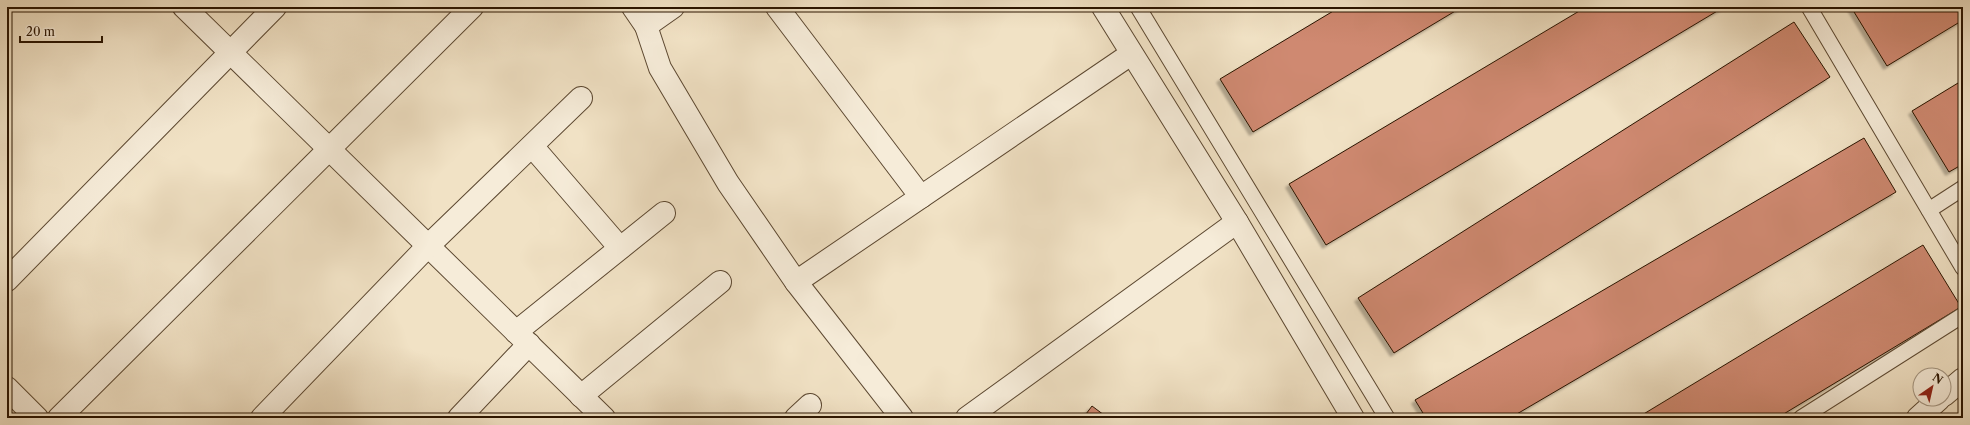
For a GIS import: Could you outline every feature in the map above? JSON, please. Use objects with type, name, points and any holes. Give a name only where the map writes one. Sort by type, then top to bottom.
[{"type":"street","points":[[184,7],[604,418]]},
{"type":"street","points":[[7,280],[275,7]]},
{"type":"street","points":[[59,418],[472,7]]},
{"type":"street","points":[[633,7],[646,26],[660,68],[728,183],[796,282],[902,418]]},
{"type":"street","points":[[646,26],[673,7]]},
{"type":"street","points":[[777,7],[921,197]]},
{"type":"street","points":[[1103,7],[1237,222],[1353,418]]},
{"type":"street","points":[[796,282],[1131,54]]},
{"type":"street","points":[[262,418],[428,246],[581,98]]},
{"type":"street","points":[[532,146],[620,248]]},
{"type":"street","points":[[459,418],[522,338],[620,248],[664,213]]},
{"type":"street","points":[[967,418],[1237,222]]},
{"type":"street","points":[[581,396],[720,282]]},
{"type":"street","points":[[1952,389],[1963,380]]},
{"type":"street","points":[[7,388],[28,415]]},
{"type":"street","points":[[1918,418],[1931,407]]},
{"type":"lane","points":[[1138,7],[1387,418]]},
{"type":"lane","points":[[1809,7],[1963,268]]},
{"type":"lane","points":[[1929,210],[1963,188]]},
{"type":"lane","points":[[1801,418],[1963,315]]},
{"type":"building","points":[[1340,7],[1462,7],[1253,132],[1220,79]]},
{"type":"building","points":[[1586,7],[1724,7],[1326,245],[1289,184]]},
{"type":"building","points":[[1851,7],[1963,7],[1963,20],[1887,66]]},
{"type":"building","points":[[1794,22],[1830,77],[1394,353],[1358,298]]},
{"type":"building","points":[[1963,80],[1963,164],[1949,172],[1912,111]]},
{"type":"building","points":[[1864,138],[1896,192],[1510,418],[1426,418],[1415,400]]},
{"type":"building","points":[[1923,245],[1961,307],[1777,418],[1637,418]]},
{"type":"building","points":[[1092,406],[1108,418],[1083,418]]}]
